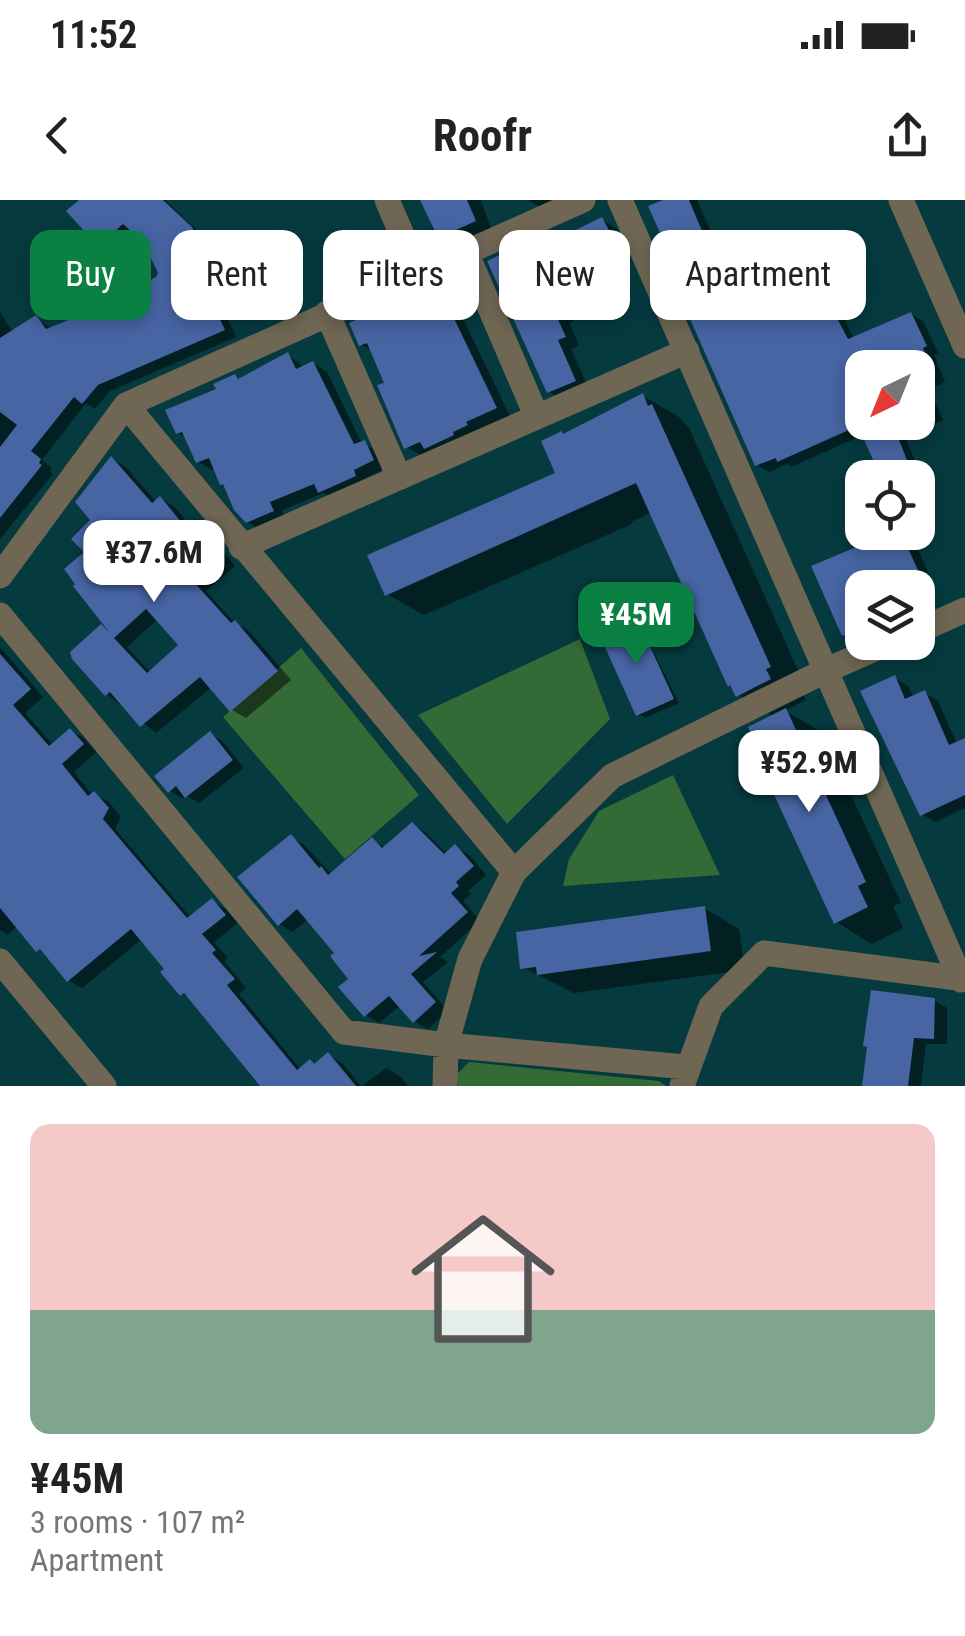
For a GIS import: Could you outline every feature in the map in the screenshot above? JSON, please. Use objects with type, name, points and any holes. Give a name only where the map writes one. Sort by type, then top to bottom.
[{"type":"street","points":[[387,200],[400,230]]},
{"type":"street","points":[[479,246],[582,200]]},
{"type":"street","points":[[620,200],[963,980]]},
{"type":"street","points":[[901,200],[965,346]]},
{"type":"street","points":[[479,282],[536,414]]},
{"type":"street","points":[[0,576],[126,405],[323,315]]},
{"type":"street","points":[[330,320],[399,477]]},
{"type":"street","points":[[242,547],[536,414],[687,351]]},
{"type":"street","points":[[126,405],[514,872]]},
{"type":"street","points":[[935,623],[965,610]]},
{"type":"street","points":[[0,615],[344,1032],[684,1076],[710,1006],[764,953],[963,980]]},
{"type":"street","points":[[445,1086],[446,1045],[470,959],[514,872],[612,776],[850,660]]},
{"type":"street","points":[[0,961],[104,1086]]},
{"type":"green space","points":[[580,639],[610,719],[507,824],[418,715]]},
{"type":"green space","points":[[301,648],[419,795],[345,859],[223,717]]},
{"type":"green space","points":[[673,775],[720,875],[563,886],[569,859],[599,811]]},
{"type":"green space","points":[[469,1062],[659,1081],[666,1086],[458,1086],[457,1074]]},
{"type":"building","points":[[79,200],[163,200],[193,230],[171,230],[171,320],[220,320],[225,330],[98,385],[82,404],[74,397],[31,451],[42,465],[0,518],[0,447],[17,425],[0,412],[0,338],[30,319],[40,320],[46,329],[68,320],[151,320],[151,280],[158,273],[151,258],[151,230],[130,230],[123,224],[116,230],[83,230],[66,211]]},
{"type":"building","points":[[420,200],[467,200],[476,221],[456,230],[434,230]]},
{"type":"building","points":[[663,200],[689,200],[702,230],[659,230],[648,206]]},
{"type":"building","points":[[602,217],[609,230],[576,230]]},
{"type":"building","points":[[499,255],[499,287],[487,261]]},
{"type":"building","points":[[911,312],[927,346],[924,350],[845,350],[845,432],[777,462],[776,458],[755,466],[690,320],[838,320],[848,339]]},
{"type":"building","points":[[455,320],[497,408],[424,449],[420,442],[404,449],[377,385],[384,383],[367,343],[359,346],[349,323]]},
{"type":"building","points":[[514,320],[558,320],[566,337],[558,340],[576,381],[547,393]]},
{"type":"building","points":[[288,352],[296,369],[313,361],[354,444],[365,440],[374,460],[354,470],[356,476],[318,493],[314,484],[270,502],[274,511],[246,523],[234,510],[209,458],[196,463],[182,432],[176,434],[165,410],[216,389],[213,384],[235,374],[238,379]]},
{"type":"building","points":[[643,393],[648,406],[652,404],[771,667],[766,669],[771,679],[736,697],[728,687],[636,483],[385,596],[367,555],[555,473],[541,441],[562,431],[563,434]]},
{"type":"building","points":[[864,440],[899,440],[907,460],[873,460]]},
{"type":"building","points":[[111,456],[152,503],[160,496],[194,538],[202,532],[222,557],[193,581],[231,623],[235,620],[278,671],[230,712],[200,677],[140,727],[110,692],[105,696],[72,659],[70,652],[101,624],[109,632],[64,569],[84,552],[71,539],[90,520],[75,502]],"holes":[[[146,609],[178,645],[147,673],[114,638]]]},
{"type":"building","points":[[849,550],[909,550],[918,570],[845,570],[842,636],[811,566]]},
{"type":"building","points":[[634,618],[674,699],[636,716],[599,634]]},
{"type":"building","points":[[0,654],[31,689],[13,705],[49,746],[70,728],[84,744],[62,764],[88,796],[94,791],[109,808],[103,819],[187,918],[212,898],[226,915],[202,934],[216,950],[212,953],[235,979],[227,985],[297,1070],[310,1059],[314,1064],[328,1052],[356,1086],[260,1086],[184,993],[180,996],[160,972],[164,969],[131,929],[67,982],[40,949],[36,952],[0,908]]},
{"type":"building","points":[[895,675],[905,699],[925,690],[949,745],[965,738],[965,795],[920,816],[860,691]]},
{"type":"building","points":[[786,708],[866,882],[858,886],[868,907],[834,924],[750,743],[754,741],[748,727]]},
{"type":"building","points":[[210,731],[233,760],[185,798],[176,786],[168,793],[154,776]]},
{"type":"building","points":[[412,822],[444,854],[455,844],[474,866],[456,882],[459,886],[451,893],[468,912],[419,956],[437,952],[411,974],[436,1002],[413,1023],[389,996],[364,1017],[338,987],[348,979],[330,956],[334,953],[297,909],[278,926],[237,877],[291,834],[328,875],[372,837],[382,848]]},
{"type":"building","points":[[705,906],[711,951],[537,975],[536,967],[520,969],[516,932]]},
{"type":"building","points":[[871,990],[935,998],[934,1039],[914,1038],[908,1086],[862,1086]]}]
